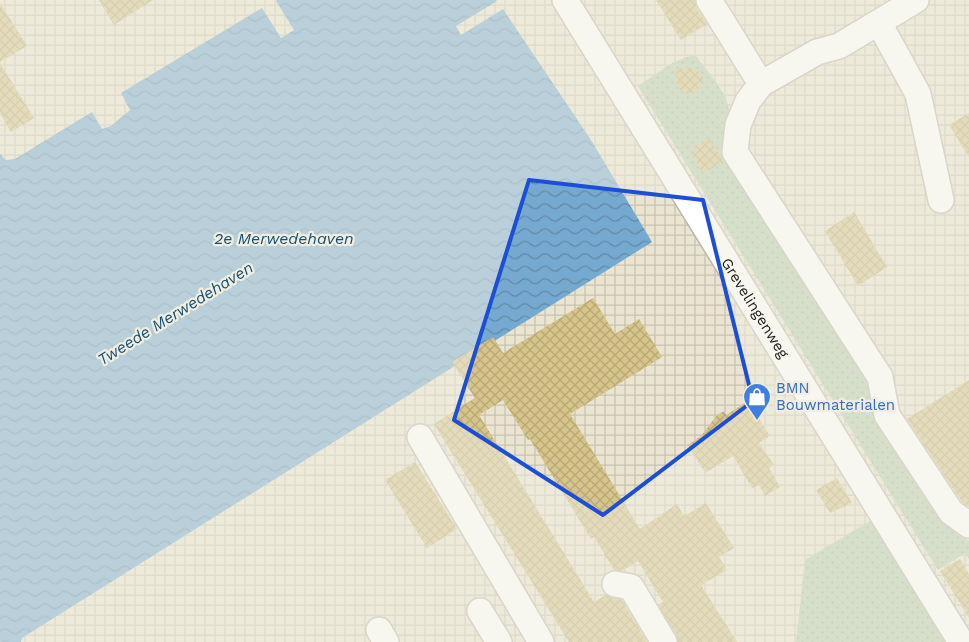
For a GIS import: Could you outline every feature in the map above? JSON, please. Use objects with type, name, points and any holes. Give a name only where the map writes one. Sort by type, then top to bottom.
[{"type":"street","name":"Grevelingenweg","points":[[565,0],[961,642]]},
{"type":"street","points":[[709,0],[761,84]]},
{"type":"street","points":[[916,0],[839,46],[817,52],[761,84],[748,101],[738,126],[736,152],[880,377],[887,415],[951,512],[969,525]]},
{"type":"street","points":[[879,23],[918,94],[941,200]]},
{"type":"street","points":[[420,437],[541,642]]},
{"type":"street","points":[[615,584],[631,588],[664,642]]},
{"type":"street","points":[[480,611],[499,642]]},
{"type":"highlighted area","points":[[529,180],[703,200],[753,401],[603,515],[454,420]]},
{"type":"shaded area","points":[[0,0],[969,0],[969,642],[0,642]]},
{"type":"green space","points":[[693,55],[696,56],[723,93],[727,101],[730,118],[848,347],[868,382],[877,403],[944,519],[957,534],[969,541],[969,559],[965,553],[938,570],[638,86],[674,62]]},
{"type":"green space","points":[[875,518],[952,642],[796,642],[805,560]]},
{"type":"water","name":"2e Merwedehaven","points":[[277,0],[496,0],[456,26],[461,35],[503,9],[591,140],[652,242],[22,638],[21,642],[0,642],[0,154],[6,160],[15,159],[92,112],[102,129],[111,126],[130,110],[121,93],[262,8],[281,38],[294,30]]},
{"type":"building","points":[[99,0],[153,0],[114,25]]},
{"type":"building","points":[[656,0],[695,0],[697,8],[707,24],[681,40]]},
{"type":"building","points":[[0,3],[27,46],[0,62]]},
{"type":"building","points":[[0,63],[34,118],[11,132],[0,113]]},
{"type":"building","points":[[687,67],[697,70],[703,78],[701,87],[693,94],[682,92],[676,83],[676,70]]},
{"type":"building","points":[[969,113],[969,157],[949,125]]},
{"type":"building","points":[[709,138],[723,161],[703,174],[691,154],[696,151],[693,147]]},
{"type":"building","points":[[854,212],[887,267],[858,286],[825,231]]},
{"type":"building","points":[[593,298],[615,334],[639,319],[662,357],[570,414],[640,529],[677,504],[684,516],[706,503],[734,548],[719,557],[727,570],[701,585],[737,642],[678,642],[676,635],[658,605],[663,602],[638,561],[622,571],[614,570],[594,537],[591,539],[530,439],[528,440],[503,400],[479,415],[594,602],[606,595],[622,600],[647,642],[569,642],[434,424],[475,398],[452,362],[493,337],[503,353]]},
{"type":"building","points":[[969,380],[969,507],[962,502],[907,419]]},
{"type":"building","points":[[748,401],[770,436],[759,443],[774,465],[769,468],[780,487],[765,496],[759,485],[752,488],[733,456],[705,473],[688,445],[701,436],[717,415],[724,411],[726,415]]},
{"type":"building","points":[[415,462],[457,529],[427,548],[385,480]]},
{"type":"building","points":[[837,478],[852,503],[830,513],[816,490]]},
{"type":"building","points":[[960,559],[969,574],[969,618],[940,571]]},
{"type":"place","name":"BMN Bouwmaterialen","points":[[757,421]]},
{"type":"water label","name":"Tweede Merwedehaven","points":[[175,313]]}]
